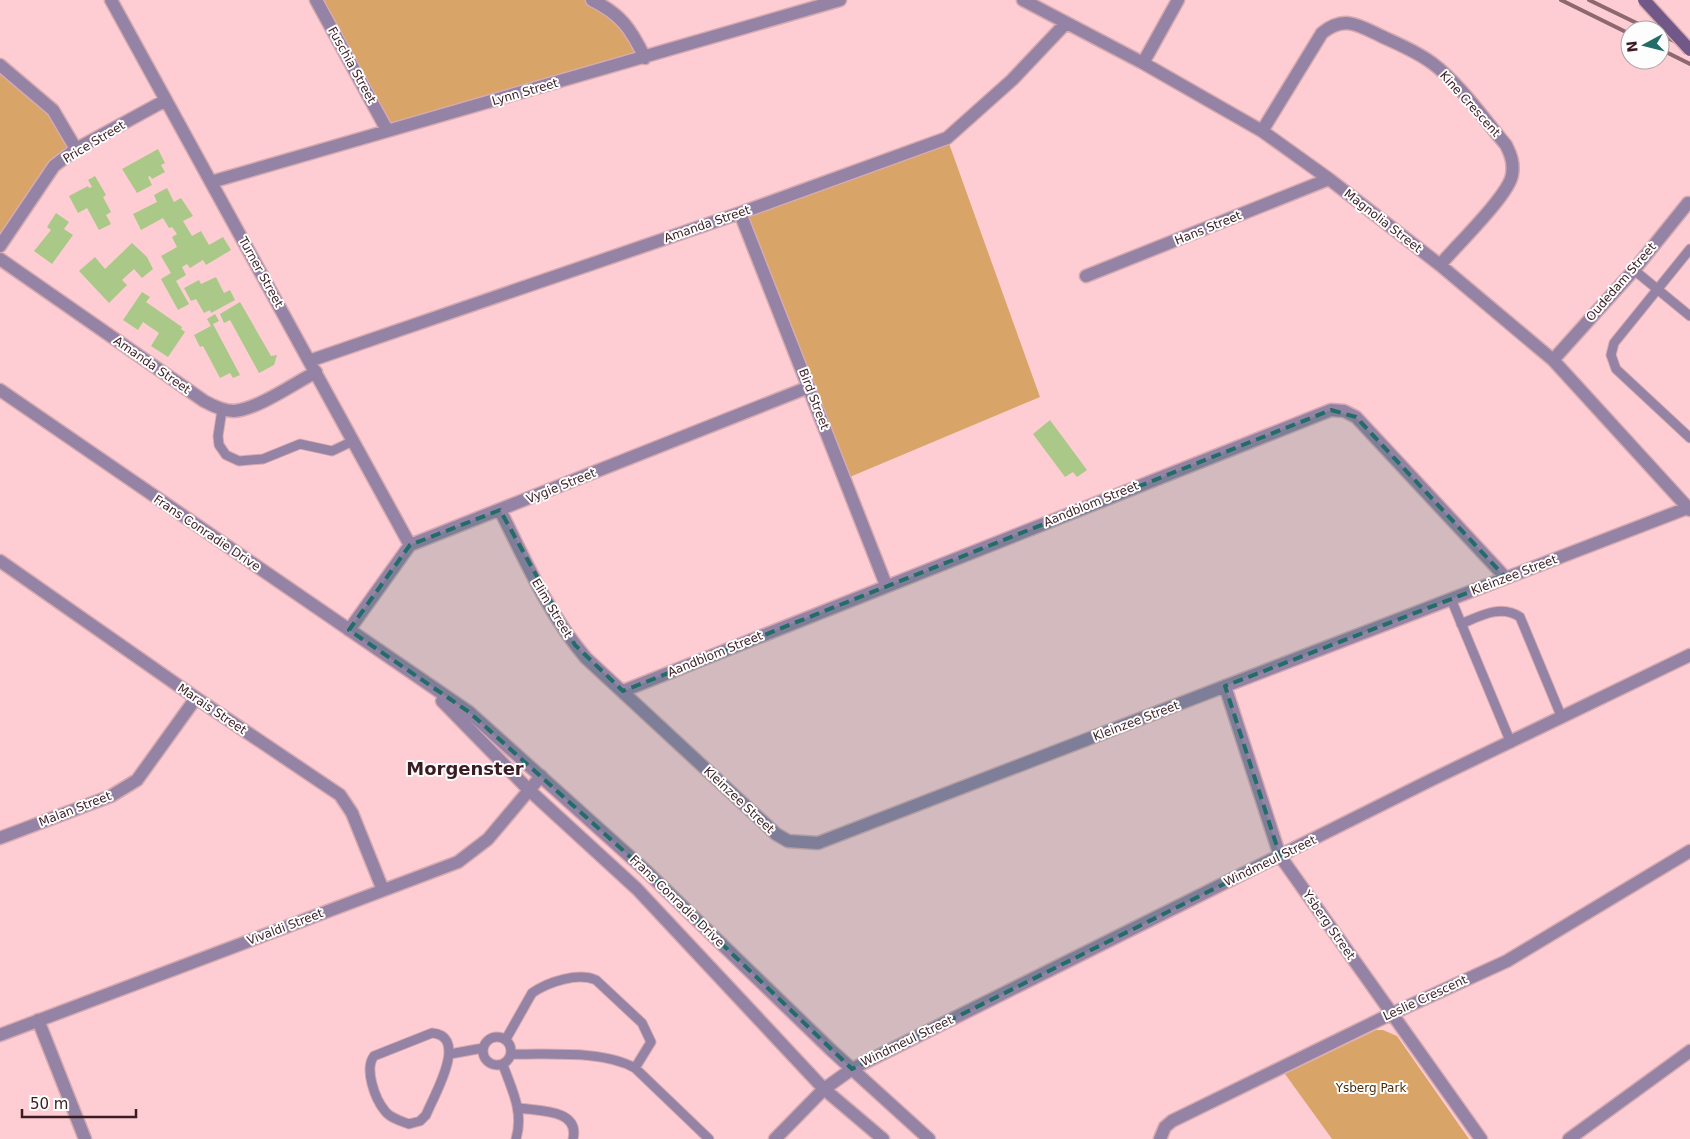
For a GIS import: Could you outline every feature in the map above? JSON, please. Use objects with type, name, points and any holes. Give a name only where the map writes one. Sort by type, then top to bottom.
[{"type":"main road","points":[[1644,0],[1690,50]]},
{"type":"street","name":"Turner Street","points":[[111,0],[410,545]]},
{"type":"street","name":"Fuschia Street","points":[[316,0],[388,130]]},
{"type":"street","points":[[592,0],[606,7],[622,20],[632,31],[645,58]]},
{"type":"street","name":"Lynn Street","points":[[211,182],[645,58],[840,0]]},
{"type":"street","name":"Magnolia Street","points":[[1023,0],[1143,63],[1262,131],[1330,179],[1440,265],[1553,360],[1689,508]]},
{"type":"street","points":[[1143,63],[1178,0]]},
{"type":"street","name":"Amanda Street","points":[[309,361],[740,213],[947,138],[1012,80],[1066,22]]},
{"type":"street","name":"Kine Crescent","points":[[1262,131],[1322,33],[1332,24],[1343,22],[1359,25],[1413,51],[1432,63],[1445,75],[1506,145],[1513,158],[1512,176],[1501,195],[1440,265]]},
{"type":"street","points":[[0,65],[53,110],[76,150]]},
{"type":"street","name":"Price Street","points":[[0,246],[54,166],[76,150],[166,100]]},
{"type":"street","name":"Hans Street","points":[[1086,276],[1330,179]]},
{"type":"street","name":"Oudedam Street","points":[[1553,360],[1634,270],[1688,203]]},
{"type":"street","name":"Bird Street","points":[[740,213],[886,585]]},
{"type":"street","name":"Amanda Street","points":[[0,260],[204,401],[222,410]]},
{"type":"street","points":[[222,410],[234,411],[248,408],[316,372]]},
{"type":"street","name":"Vygie Street","points":[[410,545],[809,387]]},
{"type":"street","name":"Frans Conradie Drive","points":[[0,390],[468,712],[646,871],[852,1069],[929,1139]]},
{"type":"street","name":"Aandblom Street","points":[[623,691],[886,585],[1331,410],[1344,411],[1356,417],[1506,578]]},
{"type":"street","name":"Kleinzee Street","points":[[623,691],[776,834],[788,841],[818,843],[1689,508]]},
{"type":"street","name":"Elim Street","points":[[500,510],[532,573],[575,645],[623,691]]},
{"type":"street","points":[[349,630],[410,545]]},
{"type":"street","name":"Marais Street","points":[[0,561],[196,698],[340,795],[352,813],[383,890]]},
{"type":"street","name":"Windmeul Street","points":[[774,1139],[824,1088],[852,1069],[1280,856],[1690,656]]},
{"type":"street","name":"Frans Conradie Drive","points":[[415,675],[479,736],[530,790],[637,889],[824,1088],[883,1139]]},
{"type":"street","name":"Ysberg Street","points":[[1225,686],[1280,856],[1481,1139]]},
{"type":"street","name":"Malan Street","points":[[0,838],[112,796],[126,788],[137,780],[196,698]]},
{"type":"street","name":"Vivaldi Street","points":[[0,1035],[458,862],[472,853],[488,838],[541,776]]},
{"type":"street","name":"Leslie Crescent","points":[[1160,1139],[1165,1127],[1172,1121],[1391,1014],[1507,961],[1690,851]]},
{"type":"street","points":[[38,1020],[85,1139]]},
{"type":"street","points":[[1569,1139],[1690,1051]]},
{"type":"lane","points":[[1690,249],[1614,343],[1610,355],[1616,369],[1690,438]]},
{"type":"lane","points":[[1634,270],[1690,316]]},
{"type":"lane","points":[[222,410],[218,445],[226,455],[240,461],[263,459],[300,444],[332,451],[353,441]]},
{"type":"lane","points":[[1451,599],[1511,743]]},
{"type":"lane","points":[[1461,624],[1495,611],[1509,612],[1520,617],[1562,718]]},
{"type":"lane","points":[[506,1039],[532,993],[574,978],[590,978],[596,980],[646,1028],[651,1042],[635,1068]]},
{"type":"lane","points":[[432,1033],[443,1036],[447,1041],[450,1054],[426,1115],[420,1121],[409,1124],[384,1110],[368,1070],[374,1056],[432,1033]]},
{"type":"lane","points":[[496,1036],[506,1039],[511,1046],[512,1054],[509,1061],[503,1065],[495,1066],[483,1056],[483,1048],[488,1040],[496,1036]]},
{"type":"lane","points":[[450,1054],[483,1048]]},
{"type":"lane","points":[[512,1054],[611,1059],[624,1062],[635,1068],[709,1139]]},
{"type":"lane","points":[[503,1065],[519,1108],[520,1122],[516,1139]]},
{"type":"lane","points":[[519,1108],[560,1114],[569,1119],[574,1128],[573,1139]]},
{"type":"highlighted area","points":[[1331,410],[1356,417],[1506,578],[1225,686],[1280,856],[852,1069],[646,871],[469,712],[349,630],[410,545],[500,510],[575,645],[623,691]]},
{"type":"green space","points":[[316,0],[588,0],[629,30],[641,59],[387,130]]},
{"type":"green space","points":[[0,65],[53,110],[76,149],[54,166],[0,246]]},
{"type":"green space","points":[[947,138],[1040,397],[845,479],[740,213]]},
{"type":"green space","name":"Ysberg Park","points":[[1376,1030],[1383,1030],[1397,1036],[1469,1139],[1332,1139],[1285,1074]]},
{"type":"building","points":[[158,149],[165,163],[161,165],[165,172],[152,179],[150,176],[148,177],[152,185],[137,193],[122,169]]},
{"type":"building","points":[[95,176],[106,195],[103,197],[111,212],[106,215],[111,224],[99,230],[87,208],[78,213],[69,196],[88,186],[89,188],[92,187],[88,180]]},
{"type":"building","points":[[167,188],[174,202],[181,198],[193,216],[183,221],[192,236],[201,231],[209,245],[223,237],[231,250],[206,265],[203,260],[190,268],[187,264],[182,267],[186,275],[176,281],[189,304],[178,310],[161,279],[171,273],[161,256],[177,247],[172,237],[177,234],[172,227],[169,228],[163,218],[141,230],[133,214],[157,202],[154,195]]},
{"type":"building","points":[[56,213],[69,222],[64,229],[73,235],[52,264],[34,251],[51,230],[47,227]]},
{"type":"building","points":[[132,243],[147,257],[153,269],[142,278],[134,269],[122,280],[127,285],[109,303],[79,271],[95,257],[105,269]]},
{"type":"building","points":[[216,277],[224,293],[230,290],[235,300],[211,313],[210,310],[204,313],[196,299],[191,301],[184,288],[199,280],[201,284]]},
{"type":"building","points":[[142,292],[150,297],[146,302],[182,327],[181,329],[185,332],[168,357],[151,346],[159,333],[143,322],[138,330],[123,320]]},
{"type":"building","points":[[240,302],[271,356],[277,355],[274,365],[259,373],[230,320],[224,323],[220,314]]},
{"type":"building","points":[[215,314],[219,321],[213,324],[240,375],[233,378],[230,373],[220,378],[203,346],[200,347],[194,335],[211,326],[207,319]]},
{"type":"building","points":[[1050,420],[1087,470],[1077,477],[1073,472],[1065,477],[1033,434]]},
{"type":"railway","points":[[1561,0],[1620,29]]},
{"type":"railway","points":[[1589,0],[1630,20]]},
{"type":"railway","points":[[1670,39],[1690,49]]},
{"type":"railway","points":[[1670,54],[1690,64]]},
{"type":"district","name":"Morgenster","points":[[465,769]]}]
